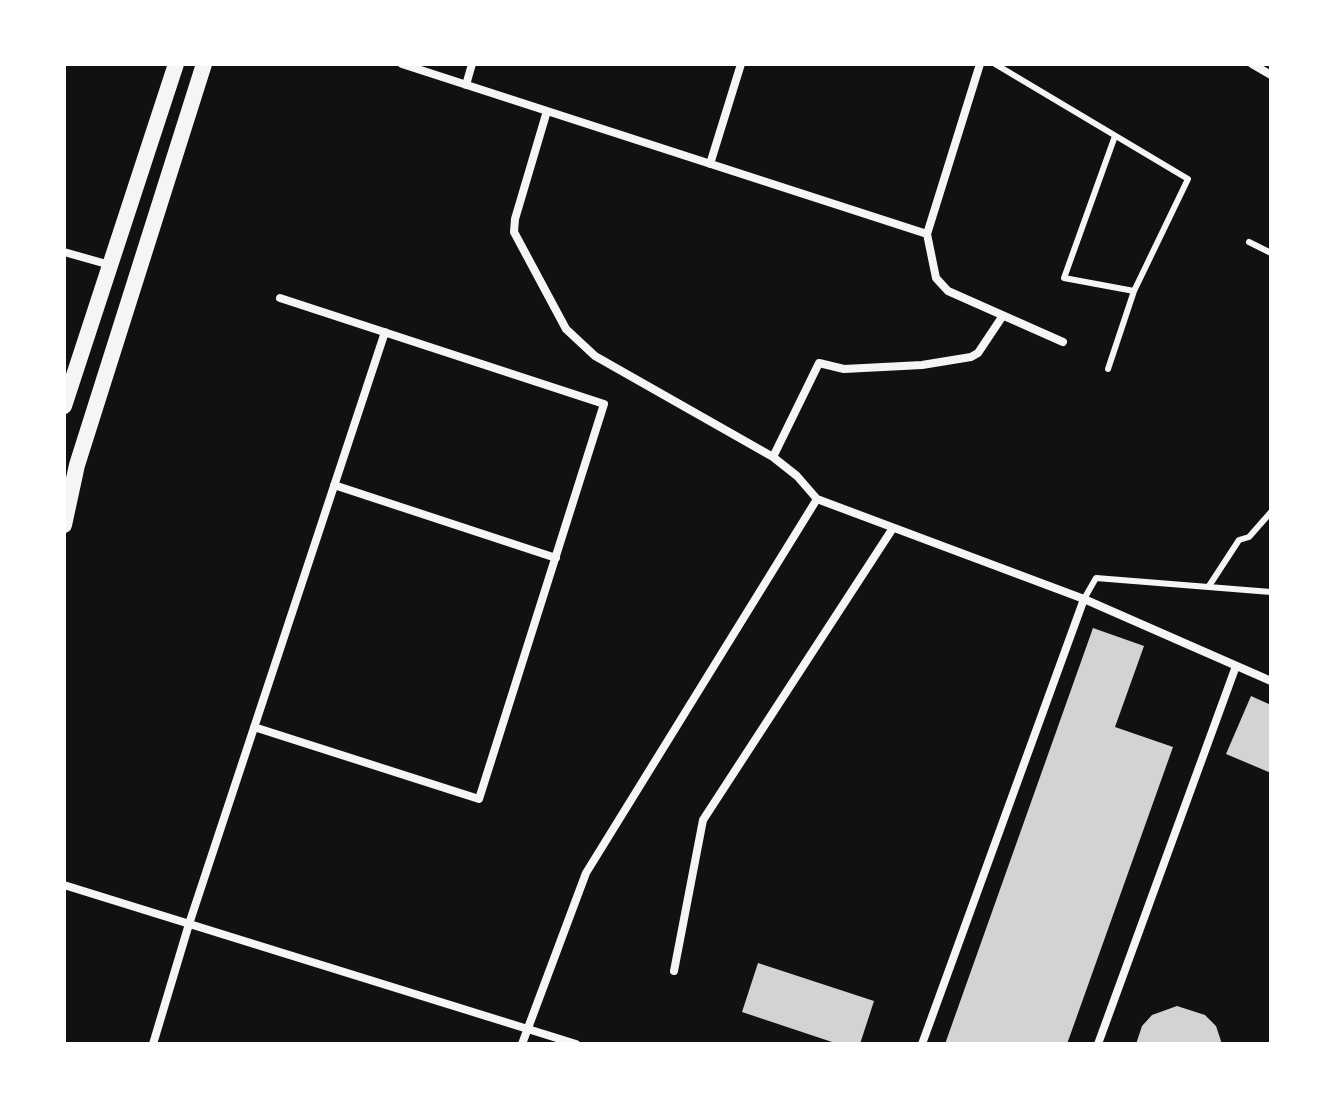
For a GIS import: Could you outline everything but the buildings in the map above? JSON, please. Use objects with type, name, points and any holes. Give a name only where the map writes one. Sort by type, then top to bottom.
[{"type":"main road","points":[[64,406],[176,64]]},
{"type":"main road","points":[[64,525],[67,496],[204,64]]},
{"type":"main road","points":[[64,478],[77,465]]},
{"type":"street","points":[[402,64],[927,234]]},
{"type":"street","points":[[466,85],[472,64]]},
{"type":"street","points":[[710,164],[741,64]]},
{"type":"street","points":[[980,64],[927,234],[936,278],[941,286],[1002,317],[1063,342]]},
{"type":"street","points":[[1252,64],[1271,75]]},
{"type":"street","points":[[547,111],[515,219],[514,232],[566,329],[595,356],[773,457],[797,476],[817,499],[1084,599],[1271,681]]},
{"type":"street","points":[[64,252],[110,265]]},
{"type":"street","points":[[254,727],[479,799],[604,404],[280,298]]},
{"type":"street","points":[[773,457],[819,363],[844,369],[922,365],[971,357],[978,353],[1002,317]]},
{"type":"street","points":[[153,1044],[189,924],[385,332]]},
{"type":"street","points":[[334,485],[556,558]]},
{"type":"street","points":[[522,1044],[586,873],[817,499]]},
{"type":"street","points":[[674,971],[703,820],[893,528]]},
{"type":"street","points":[[922,1044],[1084,599]]},
{"type":"street","points":[[1098,1044],[1236,666]]},
{"type":"street","points":[[64,885],[576,1044]]},
{"type":"lane","points":[[995,64],[1188,179],[1134,291],[1108,369]]},
{"type":"lane","points":[[1115,136],[1064,278],[1134,291]]},
{"type":"lane","points":[[1249,242],[1271,253]]},
{"type":"lane","points":[[1209,586],[1239,540],[1249,537],[1271,512]]},
{"type":"lane","points":[[1084,599],[1096,578],[1271,592]]}]
